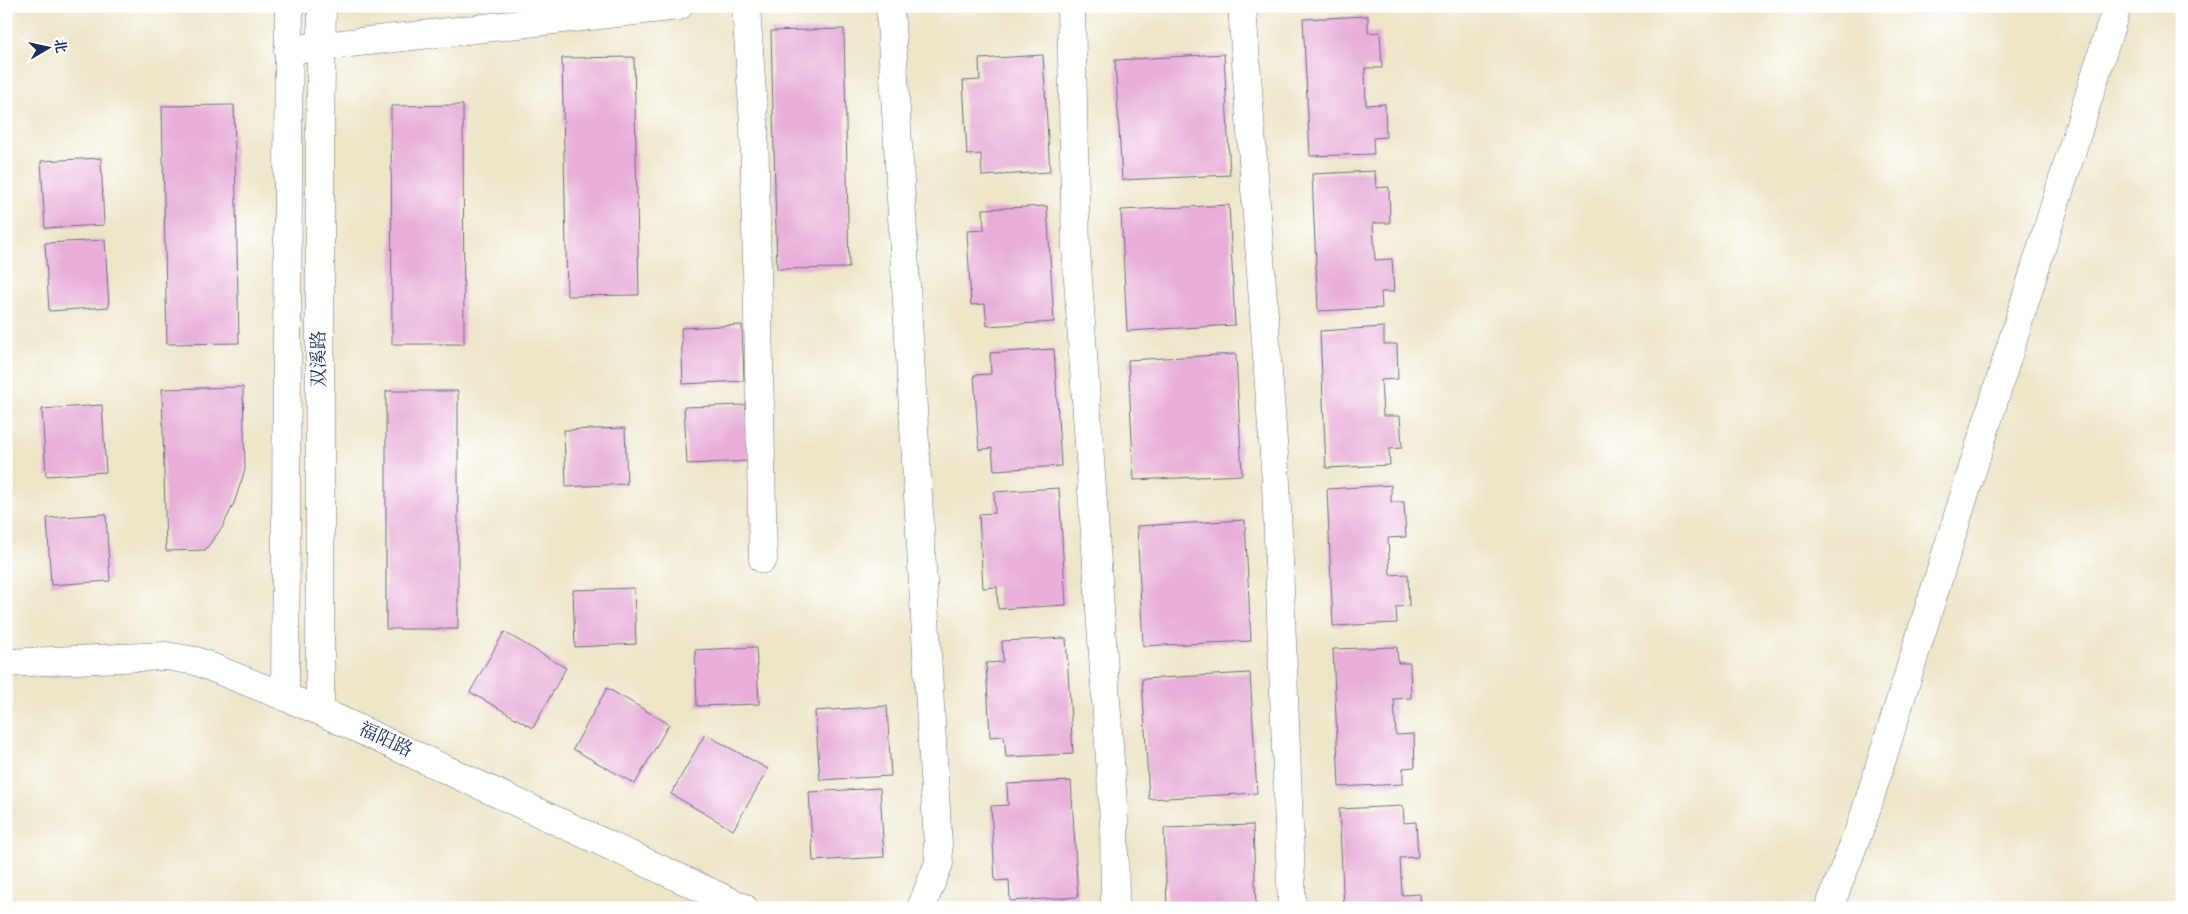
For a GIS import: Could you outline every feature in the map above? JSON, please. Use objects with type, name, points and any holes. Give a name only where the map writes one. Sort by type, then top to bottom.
[{"type":"street","name":"双溪路","points":[[285,696],[289,6]]},
{"type":"street","name":"双溪路","points":[[320,711],[322,6]]},
{"type":"street","points":[[288,50],[679,6]]},
{"type":"street","points":[[746,6],[754,123],[763,559]]},
{"type":"street","points":[[890,6],[939,863],[921,908]]},
{"type":"street","points":[[1071,6],[1076,249],[1114,820],[1115,908]]},
{"type":"street","points":[[1242,6],[1276,483],[1292,908]]},
{"type":"street","points":[[1829,908],[1862,823],[2117,6]]},
{"type":"street","name":"福阳路","points":[[6,664],[166,656],[196,661],[320,711],[744,908]]},
{"type":"building","points":[[1368,16],[1368,33],[1380,32],[1382,68],[1365,68],[1366,105],[1385,104],[1386,137],[1373,138],[1374,154],[1310,156],[1303,19]]},
{"type":"building","points":[[844,29],[849,268],[777,269],[771,31]]},
{"type":"building","points":[[1224,54],[1230,175],[1122,180],[1115,60]]},
{"type":"building","points":[[1043,55],[1050,172],[982,176],[981,154],[967,155],[963,81],[980,80],[979,59]]},
{"type":"building","points":[[634,57],[639,295],[567,296],[562,58]]},
{"type":"building","points":[[234,105],[239,343],[167,344],[162,106]]},
{"type":"building","points":[[463,105],[464,344],[392,344],[391,106]]},
{"type":"building","points":[[101,158],[104,225],[45,228],[41,161]]},
{"type":"building","points":[[1375,171],[1376,188],[1389,187],[1390,223],[1373,223],[1375,260],[1392,259],[1394,292],[1381,292],[1382,308],[1318,311],[1312,174]]},
{"type":"building","points":[[1229,205],[1235,325],[1127,331],[1121,210]]},
{"type":"building","points":[[1047,206],[1054,322],[987,326],[985,304],[971,305],[967,231],[984,230],[983,209]]},
{"type":"building","points":[[105,240],[109,307],[49,311],[45,243]]},
{"type":"building","points":[[742,325],[744,381],[683,384],[681,328]]},
{"type":"building","points":[[1384,327],[1384,344],[1397,344],[1398,379],[1381,380],[1383,416],[1400,416],[1402,448],[1389,449],[1390,465],[1326,468],[1320,331]]},
{"type":"building","points":[[1054,349],[1061,466],[994,470],[992,448],[979,450],[974,375],[991,374],[990,353]]},
{"type":"building","points":[[1236,354],[1242,475],[1134,480],[1128,360]]},
{"type":"building","points":[[243,387],[245,470],[234,503],[222,528],[205,550],[166,551],[162,389]]},
{"type":"building","points":[[386,391],[458,391],[458,629],[386,629]]},
{"type":"building","points":[[102,405],[106,472],[46,476],[42,409]]},
{"type":"building","points":[[746,405],[748,461],[687,464],[684,407]]},
{"type":"building","points":[[625,428],[627,484],[566,487],[564,430]]},
{"type":"building","points":[[1391,485],[1391,502],[1404,502],[1406,537],[1388,538],[1390,575],[1408,574],[1409,606],[1396,607],[1397,623],[1333,626],[1327,489]]},
{"type":"building","points":[[1059,488],[1066,605],[998,609],[997,587],[983,588],[979,514],[995,513],[994,492]]},
{"type":"building","points":[[106,514],[110,581],[51,585],[47,518]]},
{"type":"building","points":[[1245,520],[1251,641],[1143,646],[1137,526]]},
{"type":"building","points":[[634,588],[636,644],[575,647],[573,590]]},
{"type":"building","points":[[504,632],[566,668],[533,728],[470,692]]},
{"type":"building","points":[[1066,638],[1073,754],[1006,757],[1004,736],[990,737],[986,663],[1003,662],[1002,641]]},
{"type":"building","points":[[756,647],[759,704],[697,706],[695,650]]},
{"type":"building","points":[[1397,647],[1398,663],[1410,663],[1411,698],[1394,699],[1396,735],[1414,734],[1415,767],[1403,768],[1403,784],[1339,787],[1333,649]]},
{"type":"building","points":[[1250,673],[1257,793],[1149,799],[1142,679]]},
{"type":"building","points":[[607,688],[669,724],[635,784],[573,749]]},
{"type":"building","points":[[887,706],[891,776],[820,780],[815,711]]},
{"type":"building","points":[[705,734],[768,769],[733,830],[671,794]]},
{"type":"building","points":[[1071,781],[1078,897],[1010,901],[1009,880],[995,881],[991,806],[1008,805],[1007,784]]},
{"type":"building","points":[[880,788],[884,857],[813,861],[809,792]]},
{"type":"building","points":[[1403,806],[1404,823],[1416,822],[1418,857],[1400,858],[1402,895],[1420,894],[1421,908],[1344,908],[1339,809]]},
{"type":"building","points":[[1253,825],[1256,908],[1167,908],[1164,828]]}]
